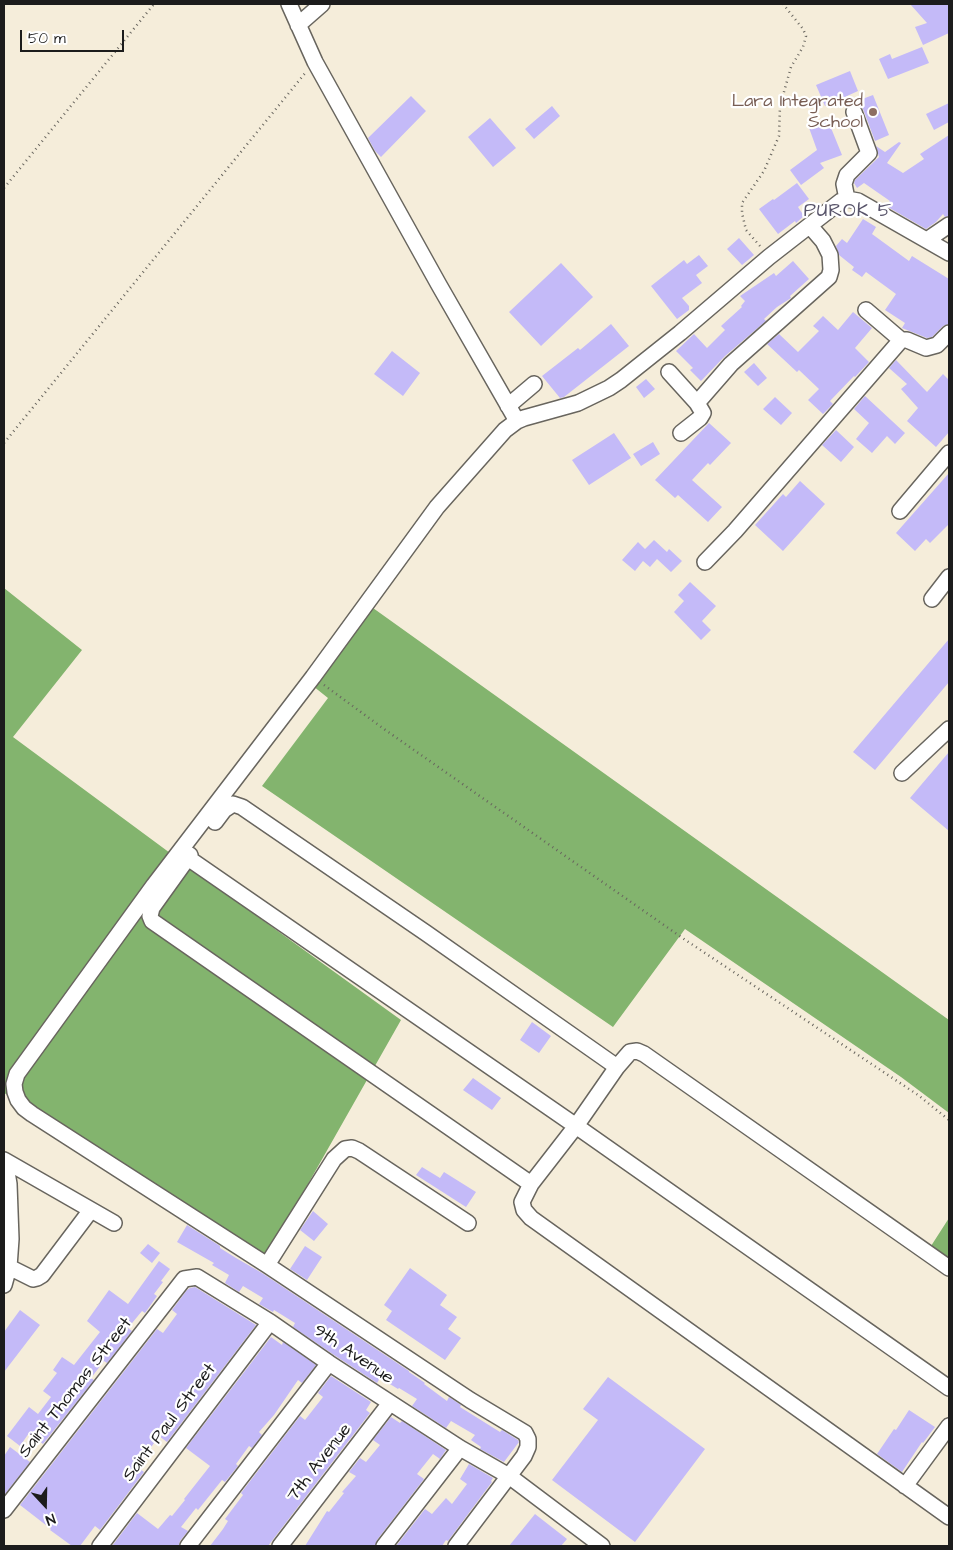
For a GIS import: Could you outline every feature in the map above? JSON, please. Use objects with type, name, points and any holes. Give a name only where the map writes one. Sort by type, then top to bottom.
[{"type":"street","points":[[289,4],[315,62],[516,421]]},
{"type":"street","points":[[298,25],[322,4]]},
{"type":"street","points":[[847,199],[844,184],[847,175],[869,153],[854,112]]},
{"type":"street","points":[[456,1546],[524,1456],[528,1446],[525,1433],[470,1400],[267,1265],[32,1114],[18,1100],[14,1084],[18,1074],[143,900],[313,677],[437,507],[505,430],[516,421],[534,414],[578,403],[615,384],[680,333],[769,257],[841,201],[847,199],[858,201],[949,253]]},
{"type":"street","points":[[927,240],[949,225]]},
{"type":"street","points":[[696,403],[731,364],[829,277],[831,270],[830,255],[823,241],[810,226]]},
{"type":"street","points":[[866,310],[901,340],[906,340],[926,348],[937,345],[949,333]]},
{"type":"street","points":[[705,562],[735,531],[901,340]]},
{"type":"street","points":[[669,372],[703,413],[700,418],[681,433]]},
{"type":"street","points":[[508,406],[534,384]]},
{"type":"street","points":[[900,511],[949,453]]},
{"type":"street","points":[[932,599],[949,576]]},
{"type":"street","points":[[902,773],[949,729]]},
{"type":"street","points":[[530,1184],[152,921],[150,916],[152,908],[224,810],[233,804],[242,807],[426,933],[617,1068]]},
{"type":"street","points":[[188,858],[576,1126],[949,1388]]},
{"type":"street","points":[[949,1268],[644,1054],[637,1051],[630,1052],[617,1068],[576,1126],[530,1184],[522,1202],[524,1210],[531,1218],[949,1517]]},
{"type":"street","points":[[267,1265],[334,1159],[345,1149],[352,1148],[359,1151],[468,1223]]},
{"type":"street","points":[[4,1160],[114,1223]]},
{"type":"street","points":[[4,1164],[9,1184],[11,1239],[9,1266],[4,1285]]},
{"type":"street","points":[[9,1266],[33,1279],[42,1275],[91,1210]]},
{"type":"street","name":"9th Avenue","points":[[178,1288],[184,1279],[197,1277],[270,1322],[329,1363],[460,1448],[509,1476],[602,1546]]},
{"type":"street","name":"Saint Thomas Street","points":[[4,1510],[178,1288]]},
{"type":"street","name":"Saint Paul Street","points":[[100,1546],[270,1322]]},
{"type":"street","points":[[188,1546],[329,1363]]},
{"type":"street","name":"7th Avenue","points":[[280,1546],[390,1403]]},
{"type":"street","points":[[905,1486],[949,1426]]},
{"type":"street","points":[[384,1546],[460,1448]]},
{"type":"path","points":[[4,188],[154,4]]},
{"type":"path","points":[[769,257],[746,230],[742,203],[764,171],[779,136],[780,106],[791,67],[803,47],[806,36],[803,29],[783,4]]},
{"type":"path","points":[[4,443],[315,62]]},
{"type":"path","points":[[313,677],[384,729],[673,931],[918,1095],[949,1120]]},
{"type":"green space","points":[[4,588],[82,650],[13,737],[401,1020],[266,1258],[35,1109],[4,1093]]},
{"type":"green space","points":[[373,608],[949,1020],[949,1113],[901,1077],[685,929],[613,1027],[262,786],[328,698],[313,686]]},
{"type":"green space","points":[[949,1218],[949,1259],[931,1246]]},
{"type":"building","points":[[910,4],[949,4],[949,33],[923,45],[915,27],[927,23]]},
{"type":"building","points":[[922,47],[929,63],[888,79],[879,59],[890,54],[892,59]]},
{"type":"building","points":[[850,71],[858,91],[825,106],[816,85]]},
{"type":"building","points":[[873,95],[889,135],[875,141],[863,109],[857,101]]},
{"type":"building","points":[[411,96],[426,111],[381,157],[375,151],[368,138]]},
{"type":"building","points":[[949,103],[949,122],[934,130],[926,114]]},
{"type":"building","points":[[552,106],[560,116],[534,139],[525,129]]},
{"type":"building","points":[[490,118],[516,148],[493,167],[468,137]]},
{"type":"building","points":[[827,118],[842,155],[820,163],[824,168],[801,185],[790,170],[817,150],[808,125]]},
{"type":"building","points":[[949,135],[949,216],[945,217],[943,214],[926,229],[886,206],[890,201],[864,183],[857,188],[854,183],[879,157],[876,146],[885,152],[899,142],[901,143],[887,163],[903,173],[924,159],[920,154]]},
{"type":"building","points":[[797,183],[809,199],[798,207],[804,216],[778,234],[759,209]]},
{"type":"building","points":[[863,219],[876,227],[872,234],[909,261],[912,256],[949,279],[949,324],[943,326],[932,337],[927,338],[902,328],[905,323],[885,310],[896,294],[866,272],[862,277],[852,270],[854,267],[839,255],[836,246],[842,239],[847,243]]},
{"type":"building","points":[[739,238],[754,255],[742,265],[727,249]]},
{"type":"building","points":[[699,255],[708,266],[696,275],[702,283],[682,298],[689,306],[689,310],[677,319],[651,286],[684,260],[687,264]]},
{"type":"building","points":[[793,261],[809,279],[790,296],[791,298],[764,319],[766,321],[725,356],[701,381],[690,370],[693,368],[676,351],[694,334],[707,348],[725,330],[721,326],[742,307],[745,301],[740,296],[774,273],[776,276]]},
{"type":"building","points":[[561,263],[593,297],[541,346],[509,312]]},
{"type":"building","points":[[853,312],[872,328],[855,348],[869,362],[830,401],[833,404],[823,414],[808,400],[819,389],[799,370],[797,372],[767,344],[779,334],[798,352],[819,331],[813,326],[823,316],[838,330]]},
{"type":"building","points":[[611,324],[629,346],[564,397],[560,398],[542,376],[578,348],[580,350]]},
{"type":"building","points":[[392,351],[420,373],[403,396],[374,374]]},
{"type":"building","points":[[896,360],[927,392],[943,374],[949,380],[949,432],[936,447],[907,421],[918,408],[901,389],[907,384],[889,368]]},
{"type":"building","points":[[754,363],[767,378],[758,386],[744,372]]},
{"type":"building","points":[[646,379],[655,389],[644,398],[636,387]]},
{"type":"building","points":[[865,396],[905,433],[895,444],[887,436],[872,453],[856,439],[869,423],[854,409]]},
{"type":"building","points":[[775,397],[792,413],[781,425],[763,409]]},
{"type":"building","points":[[709,423],[731,443],[710,465],[708,463],[692,480],[722,507],[708,522],[678,495],[675,498],[655,480]]},
{"type":"building","points":[[836,430],[854,447],[841,462],[822,445]]},
{"type":"building","points":[[614,433],[631,458],[589,485],[572,460]]},
{"type":"building","points":[[653,442],[660,454],[641,466],[633,454]]},
{"type":"building","points":[[949,473],[949,524],[930,543],[926,539],[915,551],[896,533]]},
{"type":"building","points":[[800,481],[825,504],[783,551],[755,525],[783,494],[786,497]]},
{"type":"building","points":[[654,540],[667,552],[669,549],[682,561],[671,572],[657,559],[650,567],[643,561],[635,571],[622,560],[638,542],[645,549]]},
{"type":"building","points":[[690,582],[716,606],[702,621],[711,630],[701,640],[674,612],[684,601],[678,595]]},
{"type":"building","points":[[949,639],[949,682],[875,770],[853,752]]},
{"type":"building","points":[[949,752],[949,831],[910,798]]},
{"type":"building","points":[[532,1022],[551,1036],[539,1053],[520,1040]]},
{"type":"building","points":[[473,1078],[501,1098],[492,1110],[463,1090]]},
{"type":"building","points":[[422,1167],[440,1178],[444,1172],[476,1192],[466,1207],[416,1175]]},
{"type":"building","points":[[313,1211],[328,1224],[314,1241],[300,1230]]},
{"type":"building","points":[[187,1225],[409,1371],[447,1401],[449,1397],[461,1405],[460,1407],[500,1432],[502,1430],[519,1442],[504,1462],[480,1449],[481,1447],[471,1440],[475,1435],[451,1421],[446,1428],[412,1406],[417,1399],[380,1378],[377,1383],[293,1327],[295,1323],[274,1310],[273,1312],[259,1304],[263,1298],[243,1286],[239,1292],[225,1283],[229,1275],[212,1265],[214,1263],[177,1242]]},
{"type":"building","points":[[148,1244],[160,1253],[152,1263],[140,1253]]},
{"type":"building","points":[[305,1246],[322,1257],[307,1280],[290,1269]]},
{"type":"building","points":[[159,1261],[170,1269],[154,1294],[157,1296],[145,1313],[142,1311],[128,1328],[132,1331],[107,1363],[104,1361],[91,1378],[94,1380],[43,1444],[29,1433],[20,1446],[7,1436],[29,1407],[38,1414],[51,1397],[43,1391],[57,1373],[53,1370],[62,1357],[74,1365],[100,1332],[87,1321],[109,1290],[128,1304]]},
{"type":"building","points":[[410,1268],[447,1295],[440,1305],[457,1317],[448,1329],[461,1338],[445,1360],[386,1320],[392,1311],[384,1305]]},
{"type":"building","points":[[195,1287],[256,1325],[167,1442],[159,1436],[137,1467],[144,1472],[100,1530],[95,1526],[80,1546],[72,1546],[20,1505],[157,1329],[163,1333],[177,1314],[172,1310],[187,1290]]},
{"type":"building","points":[[20,1310],[40,1325],[4,1372],[4,1332]]},
{"type":"building","points":[[271,1337],[282,1345],[283,1342],[316,1365],[302,1383],[298,1380],[274,1415],[259,1432],[262,1435],[252,1448],[249,1446],[236,1464],[238,1466],[225,1482],[222,1480],[198,1510],[196,1508],[181,1527],[188,1531],[180,1541],[179,1546],[112,1546],[137,1513],[158,1529],[185,1500],[210,1466],[186,1448]]},
{"type":"building","points":[[331,1376],[371,1402],[366,1410],[370,1413],[268,1546],[210,1546],[228,1521],[225,1519],[243,1495],[241,1493],[300,1416],[305,1420],[323,1397],[318,1393]]},
{"type":"building","points":[[608,1377],[705,1449],[635,1542],[552,1480],[598,1420],[583,1409]]},
{"type":"building","points":[[909,1410],[935,1427],[922,1442],[902,1472],[877,1454]]},
{"type":"building","points":[[391,1417],[400,1423],[402,1421],[446,1450],[440,1459],[433,1454],[417,1474],[424,1479],[377,1540],[375,1546],[305,1546],[327,1511],[329,1512],[344,1493],[342,1492],[356,1476],[349,1472],[360,1458],[366,1462],[380,1445],[373,1440]]},
{"type":"building","points":[[10,1447],[30,1462],[5,1494],[4,1456]]},
{"type":"building","points":[[469,1464],[493,1478],[492,1482],[448,1541],[446,1540],[442,1546],[396,1546],[425,1509],[432,1514],[446,1498],[452,1504],[467,1484],[460,1479]]},
{"type":"building","points":[[535,1514],[567,1539],[561,1546],[509,1546]]},
{"type":"place","name":"Lara Integrated School","points":[[873,112]]},
{"type":"district","name":"PUROK 5","points":[[848,212]]}]
